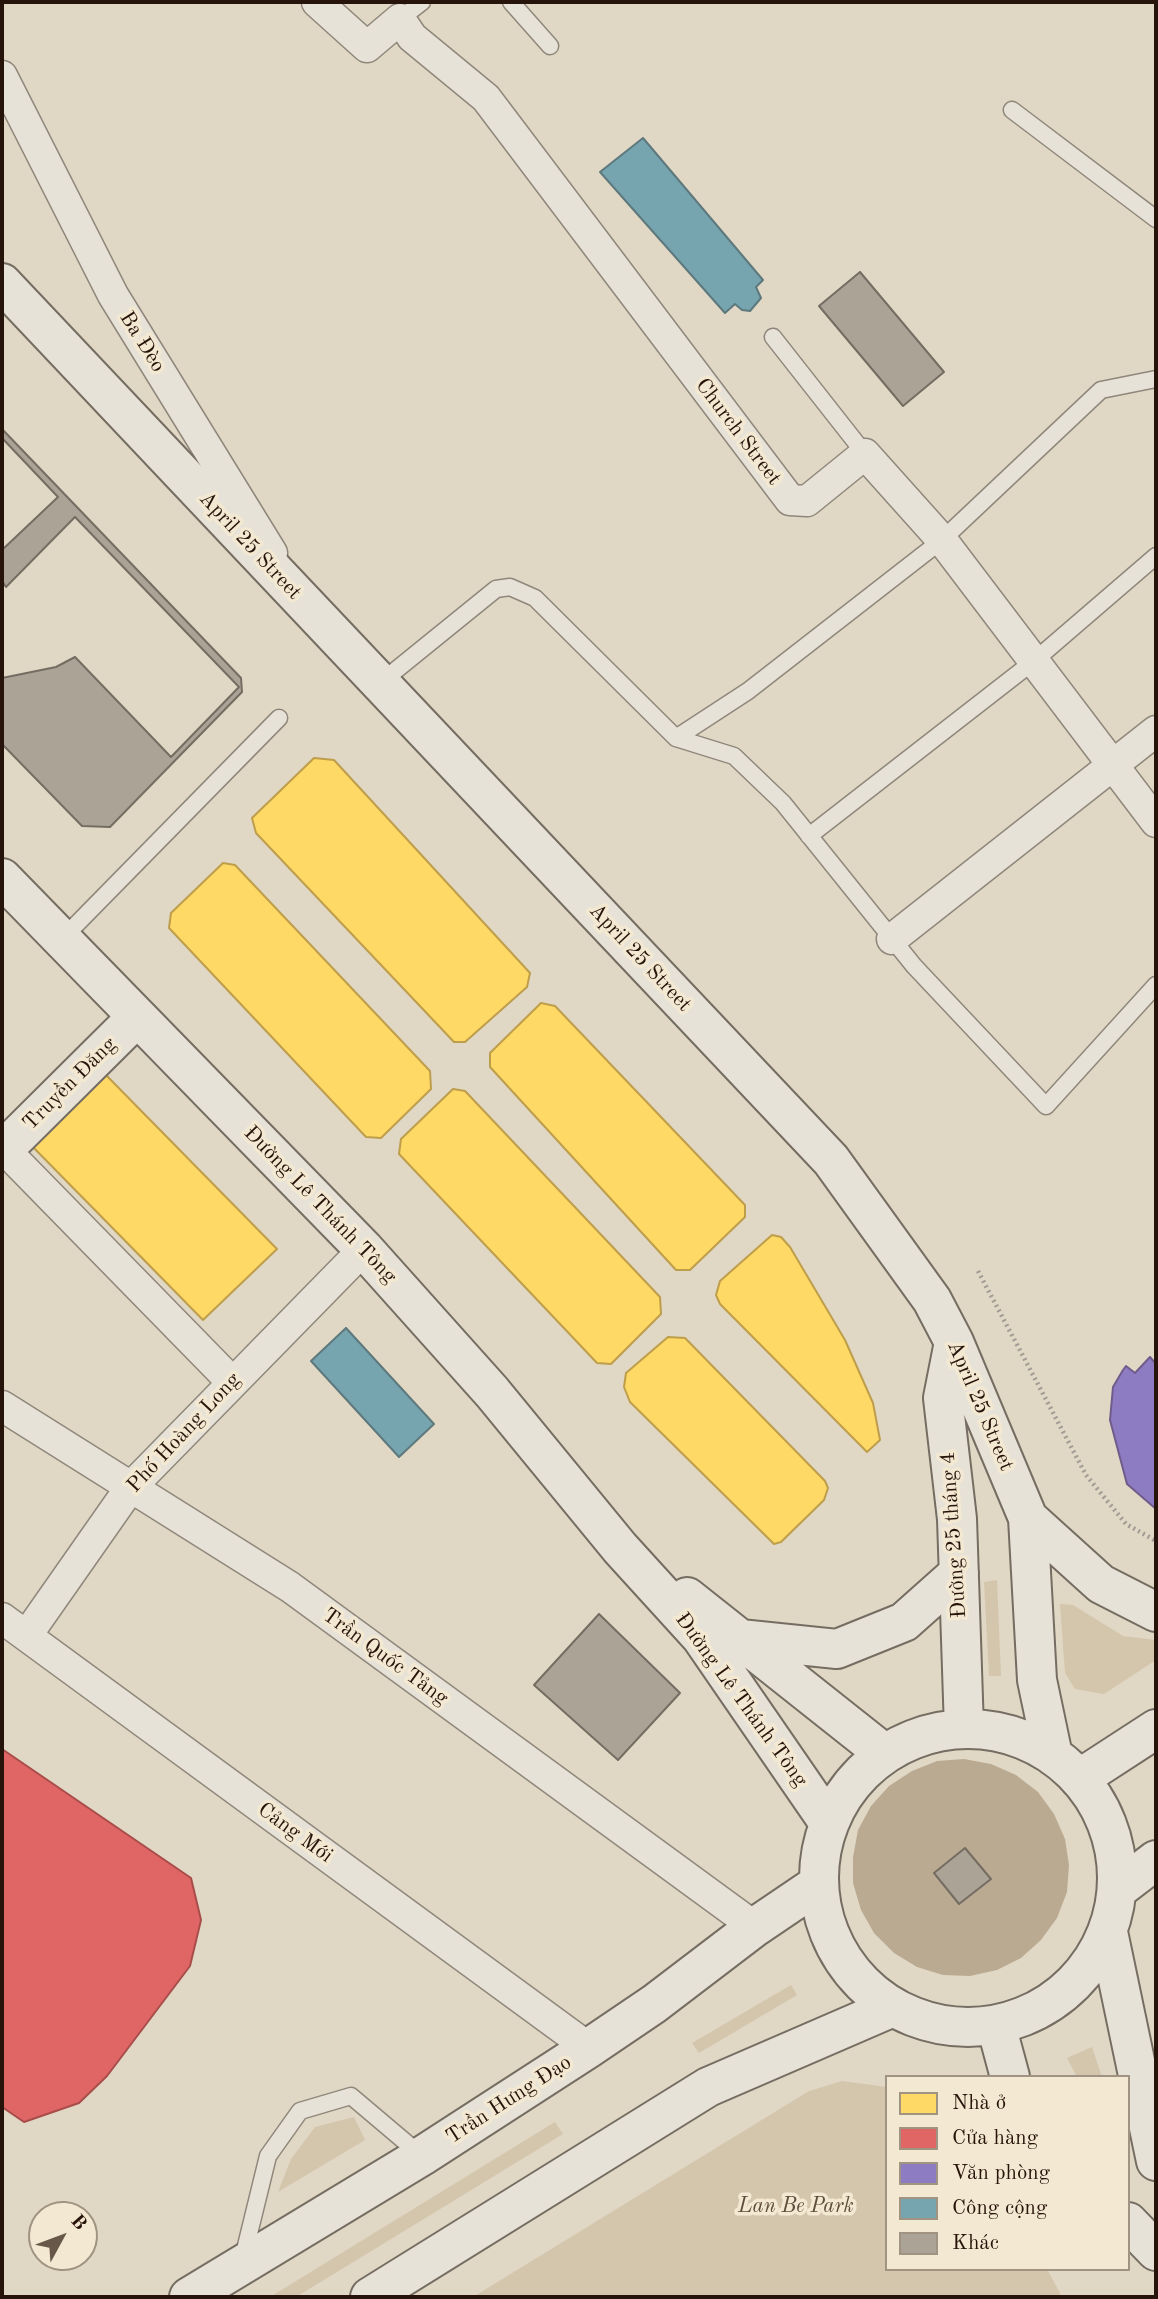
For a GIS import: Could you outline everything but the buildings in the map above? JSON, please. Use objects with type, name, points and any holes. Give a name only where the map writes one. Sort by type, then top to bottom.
[{"type":"street","name":"Church Street","points":[[317,2],[367,47],[411,10]]},
{"type":"street","name":"Church Street","points":[[411,10],[412,37],[486,98],[790,500],[807,501],[865,454]]},
{"type":"street","name":"Ba Đèo","points":[[2,76],[113,295],[300,598]]},
{"type":"street","name":"April 25 Street","points":[[2,283],[831,1160],[932,1300],[954,1342],[1028,1518],[1037,1680],[1066,1768]]},
{"type":"street","points":[[865,454],[942,540],[1156,822]]},
{"type":"street","points":[[892,939],[1156,731]]},
{"type":"street","name":"Đường Lê Thánh Tông","points":[[2,878],[365,1249],[492,1391],[620,1548],[701,1637],[829,1823]]},
{"type":"street","name":"Truyền Đăng","points":[[3,1150],[137,1017]]},
{"type":"street","points":[[3,1150],[232,1382]]},
{"type":"street","name":"Phố Hoàng Long","points":[[27,1635],[130,1488],[365,1249]]},
{"type":"street","name":"Đường 25 tháng 4","points":[[954,1342],[943,1398],[957,1519],[964,1729]]},
{"type":"street","name":"Trần Quốc Tảng","points":[[2,1406],[290,1587],[755,1927]]},
{"type":"street","points":[[1028,1518],[1101,1584],[1156,1612]]},
{"type":"street","name":"Đường Lê Thánh Tông","points":[[620,1548],[885,1754]]},
{"type":"street","points":[[740,1639],[837,1650],[904,1622],[959,1573]]},
{"type":"street","name":"Cảng Mới","points":[[2,1618],[589,2048]]},
{"type":"street","points":[[964,1729],[995,1732],[1025,1741],[1066,1768],[1097,1804],[1110,1831],[1116,1860],[1117,1890],[1108,1932],[1095,1958],[1077,1981],[1055,2000],[1030,2014],[996,2025],[961,2027],[926,2021],[893,2007],[858,1978],[844,1960],[825,1919],[817,1885],[822,1847],[829,1823],[843,1796],[862,1773],[885,1754],[909,1741],[964,1729]]},
{"type":"street","points":[[1066,1768],[1156,1729]]},
{"type":"street","points":[[1117,1890],[1156,1860]]},
{"type":"street","name":"Trần Hưng Đạo","points":[[189,2297],[422,2156],[589,2048],[817,1885]]},
{"type":"street","points":[[1108,1932],[1156,2161]]},
{"type":"street","points":[[370,2297],[708,2087],[893,2007]]},
{"type":"street","points":[[996,2025],[1009,2075]]},
{"type":"street","points":[[1130,2224],[1156,2251]]},
{"type":"lane","points":[[511,2],[550,46]]},
{"type":"lane","points":[[1012,110],[1156,219]]},
{"type":"lane","points":[[773,337],[865,454]]},
{"type":"lane","points":[[676,738],[748,691],[942,540],[1101,390],[1156,379]]},
{"type":"lane","points":[[809,836],[1034,660],[1156,556]]},
{"type":"lane","points":[[380,683],[496,589],[510,587],[535,598],[676,738],[734,756],[783,803],[914,966],[1046,1106],[1156,985]]},
{"type":"lane","points":[[61,940],[279,718]]},
{"type":"lane","points":[[241,2264],[268,2156],[300,2111],[351,2096],[422,2156]]},
{"type":"path","points":[[978,1271],[1086,1475],[1126,1524],[1156,1541]]},
{"type":"green space","points":[[997,1580],[1001,1676],[989,1676],[984,1582]]},
{"type":"green space","points":[[1060,1604],[1073,1605],[1123,1636],[1156,1640],[1156,1660],[1104,1694],[1075,1689],[1065,1673]]},
{"type":"green space","points":[[791,1985],[797,1995],[699,2053],[692,2043]]},
{"type":"green space","points":[[1092,2047],[1101,2075],[1076,2075],[1067,2058]]},
{"type":"green space","name":"Lan Be Park","points":[[842,2081],[885,2087],[885,2271],[1048,2271],[1062,2297],[473,2297],[809,2091]]},
{"type":"green space","points":[[354,2117],[365,2140],[278,2192],[291,2159],[315,2127]]},
{"type":"green space","points":[[555,2122],[563,2134],[296,2297],[270,2297]]},
{"type":"shaded area","points":[[964,1759],[991,1764],[1016,1775],[1038,1792],[1054,1814],[1065,1839],[1069,1865],[1067,1892],[1057,1918],[1041,1940],[1021,1958],[997,1970],[970,1976],[943,1975],[917,1967],[894,1953],[874,1933],[861,1910],[853,1883],[853,1857],[858,1830],[871,1806],[889,1786],[912,1771],[937,1761]],"holes":[[[965,1848],[990,1879],[959,1904],[934,1873]]]}]
